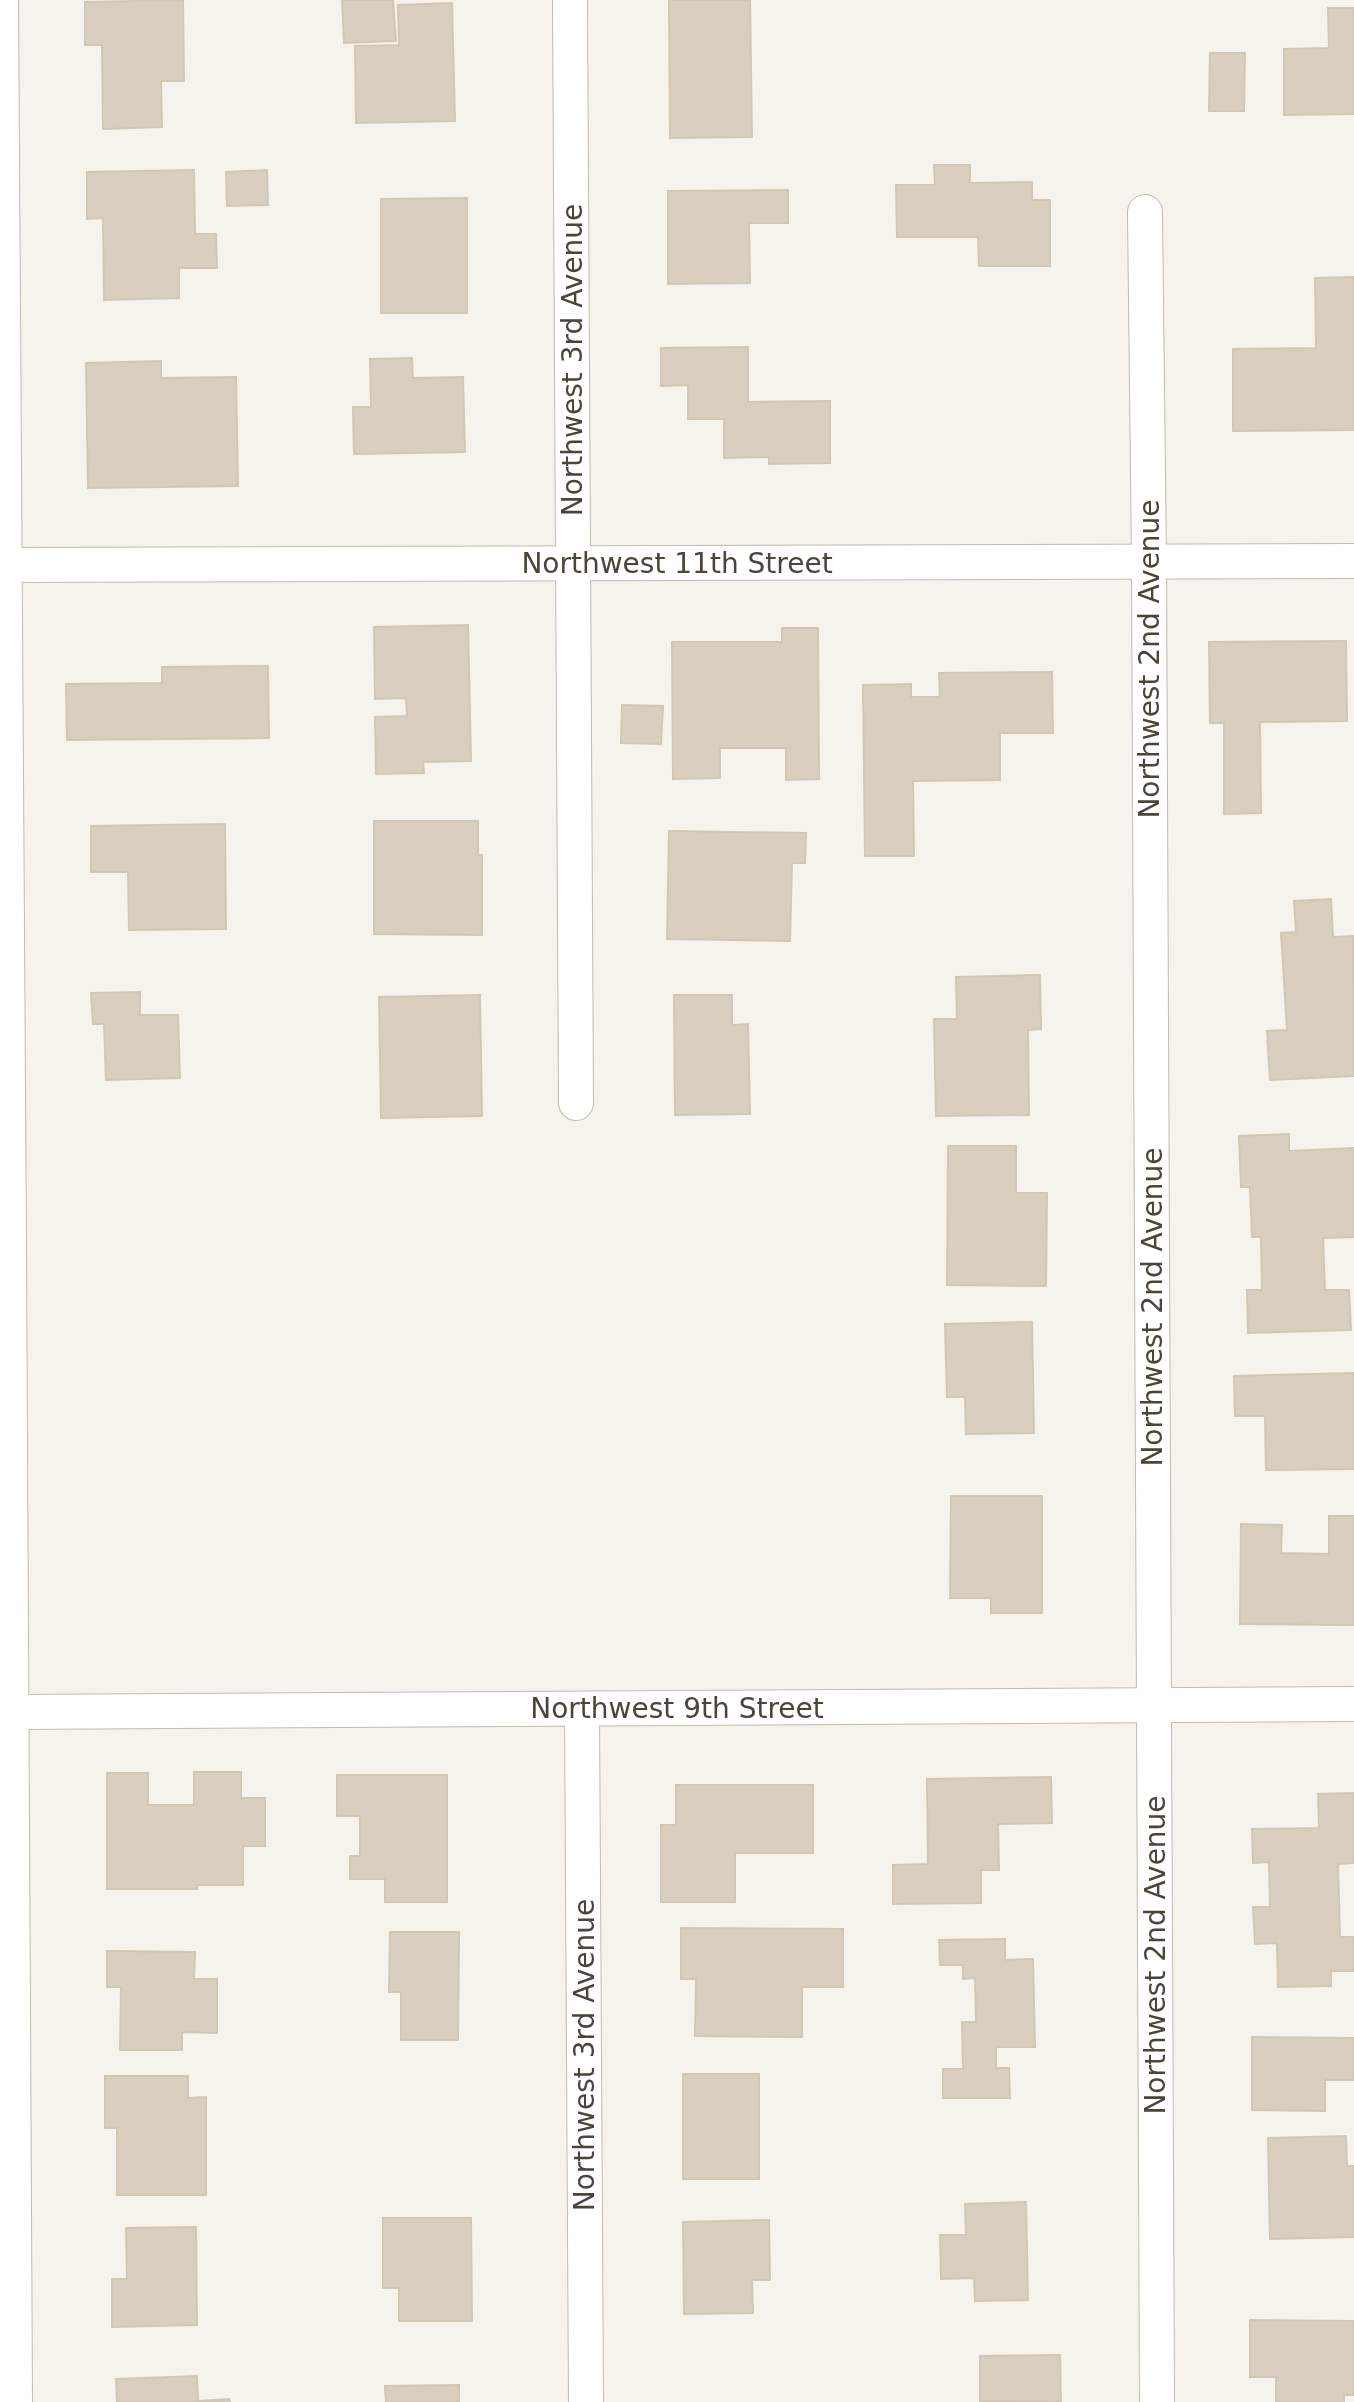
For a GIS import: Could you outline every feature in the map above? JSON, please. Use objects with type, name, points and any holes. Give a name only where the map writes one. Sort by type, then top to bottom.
[{"type":"street","points":[[1,0],[5,1713],[15,2402]]},
{"type":"street","name":"Northwest 3rd Avenue","points":[[570,0],[576,1103]]},
{"type":"street","name":"Northwest 2nd Avenue","points":[[1145,212],[1157,2402]]},
{"type":"street","name":"Northwest 11th Street","points":[[3,565],[1354,561]]},
{"type":"street","name":"Northwest 9th Street","points":[[5,1713],[1354,1704]]},
{"type":"street","name":"Northwest 3rd Avenue","points":[[582,1709],[586,2402]]},
{"type":"building","points":[[183,0],[184,81],[161,81],[162,127],[103,129],[102,45],[85,45],[85,2]]},
{"type":"building","points":[[342,0],[393,0],[396,41],[344,43]]},
{"type":"building","points":[[669,0],[750,0],[752,137],[670,138]]},
{"type":"building","points":[[452,3],[455,121],[356,123],[355,46],[399,45],[398,5]]},
{"type":"building","points":[[1328,8],[1354,8],[1354,114],[1284,115],[1284,49],[1329,48]]},
{"type":"building","points":[[1210,53],[1245,53],[1244,111],[1209,111]]},
{"type":"building","points":[[934,165],[970,165],[970,183],[1032,182],[1032,200],[1050,200],[1050,266],[979,266],[978,237],[897,237],[896,185],[935,185]]},
{"type":"building","points":[[194,170],[195,234],[216,234],[217,268],[179,268],[179,298],[104,300],[103,218],[87,219],[87,172]]},
{"type":"building","points":[[267,170],[268,205],[227,206],[226,172]]},
{"type":"building","points":[[788,190],[788,223],[749,223],[750,283],[668,284],[668,191]]},
{"type":"building","points":[[467,198],[467,313],[381,313],[381,199]]},
{"type":"building","points":[[1354,277],[1354,430],[1233,431],[1233,349],[1316,348],[1315,278]]},
{"type":"building","points":[[748,347],[748,402],[830,401],[830,463],[769,464],[769,457],[724,458],[724,419],[688,419],[688,385],[661,386],[661,348]]},
{"type":"building","points":[[412,358],[413,378],[463,377],[465,452],[354,454],[353,407],[371,407],[370,359]]},
{"type":"building","points":[[161,361],[161,378],[236,377],[238,486],[88,488],[86,363]]},
{"type":"building","points":[[468,625],[471,761],[423,762],[424,773],[376,774],[375,717],[407,716],[406,698],[375,699],[374,627]]},
{"type":"building","points":[[782,628],[818,628],[819,779],[786,780],[786,748],[720,748],[720,778],[673,779],[672,642],[782,642]]},
{"type":"building","points":[[1346,641],[1347,721],[1260,722],[1261,813],[1224,814],[1224,723],[1210,723],[1209,642]]},
{"type":"building","points":[[268,666],[269,738],[67,740],[66,684],[162,683],[162,667]]},
{"type":"building","points":[[1052,672],[1053,733],[1000,733],[1000,780],[913,781],[914,856],[865,856],[863,685],[911,684],[911,697],[940,697],[939,673]]},
{"type":"building","points":[[622,705],[663,706],[661,744],[621,743]]},
{"type":"building","points":[[374,821],[478,821],[478,855],[482,855],[482,935],[374,934]]},
{"type":"building","points":[[225,824],[226,929],[129,930],[128,872],[91,872],[91,826]]},
{"type":"building","points":[[669,831],[806,833],[805,863],[792,863],[790,941],[667,939]]},
{"type":"building","points":[[1331,899],[1333,937],[1353,936],[1354,1076],[1270,1080],[1267,1031],[1287,1030],[1281,933],[1296,932],[1294,901]]},
{"type":"building","points":[[1040,975],[1041,1029],[1028,1030],[1029,1115],[936,1116],[934,1019],[957,1019],[956,977]]},
{"type":"building","points":[[140,992],[140,1015],[178,1015],[180,1078],[106,1080],[104,1024],[93,1024],[91,993]]},
{"type":"building","points":[[480,995],[482,1116],[381,1118],[379,997]]},
{"type":"building","points":[[674,995],[732,995],[732,1025],[748,1024],[750,1114],[675,1115]]},
{"type":"building","points":[[1289,1134],[1289,1151],[1354,1148],[1354,1237],[1323,1238],[1325,1290],[1349,1290],[1351,1330],[1248,1333],[1247,1290],[1262,1290],[1261,1237],[1252,1237],[1250,1187],[1241,1187],[1239,1136]]},
{"type":"building","points":[[948,1146],[1016,1146],[1016,1193],[1047,1193],[1046,1286],[947,1285]]},
{"type":"building","points":[[1032,1322],[1034,1433],[966,1434],[965,1397],[947,1397],[945,1324]]},
{"type":"building","points":[[1354,1373],[1354,1469],[1266,1470],[1265,1416],[1235,1416],[1234,1376]]},
{"type":"building","points":[[951,1496],[1042,1496],[1042,1613],[991,1613],[991,1598],[950,1598]]},
{"type":"building","points":[[1329,1516],[1354,1516],[1354,1625],[1240,1624],[1241,1524],[1282,1525],[1281,1553],[1329,1554]]},
{"type":"building","points":[[194,1772],[241,1772],[241,1798],[265,1798],[265,1846],[243,1846],[243,1885],[197,1885],[197,1889],[107,1889],[107,1773],[148,1773],[148,1805],[194,1805]]},
{"type":"building","points":[[337,1775],[447,1775],[447,1902],[385,1902],[385,1879],[350,1879],[350,1856],[360,1856],[360,1816],[337,1816]]},
{"type":"building","points":[[1051,1777],[1052,1823],[998,1824],[999,1870],[981,1870],[981,1903],[893,1904],[893,1865],[928,1864],[927,1779]]},
{"type":"building","points":[[676,1785],[813,1785],[813,1853],[735,1853],[735,1902],[661,1902],[661,1825],[676,1825]]},
{"type":"building","points":[[1354,1793],[1354,1863],[1338,1864],[1340,1937],[1354,1937],[1354,1971],[1331,1971],[1331,1986],[1278,1987],[1277,1943],[1255,1944],[1253,1907],[1270,1907],[1269,1862],[1253,1863],[1252,1829],[1319,1828],[1318,1794]]},
{"type":"building","points":[[681,1928],[843,1929],[843,1987],[802,1987],[802,2037],[695,2036],[696,1979],[681,1979]]},
{"type":"building","points":[[390,1932],[459,1932],[458,2040],[401,2040],[401,1992],[389,1992]]},
{"type":"building","points":[[1005,1939],[1005,1960],[1033,1959],[1035,2047],[996,2047],[996,2068],[1009,2068],[1010,2098],[943,2098],[943,2069],[963,2069],[962,2022],[976,2022],[975,1978],[963,1979],[963,1965],[940,1965],[939,1940]]},
{"type":"building","points":[[107,1951],[195,1952],[194,1979],[217,1979],[217,2033],[182,2032],[182,2050],[120,2050],[121,1987],[107,1987]]},
{"type":"building","points":[[1252,2037],[1354,2038],[1354,2080],[1325,2080],[1325,2111],[1252,2110]]},
{"type":"building","points":[[683,2074],[759,2074],[759,2179],[683,2179]]},
{"type":"building","points":[[105,2076],[188,2076],[188,2098],[206,2097],[206,2195],[117,2195],[117,2128],[105,2128]]},
{"type":"building","points":[[1346,2136],[1347,2166],[1354,2166],[1354,2237],[1270,2239],[1268,2138]]},
{"type":"building","points":[[1026,2202],[1028,2300],[975,2301],[974,2278],[941,2279],[940,2235],[966,2235],[965,2204]]},
{"type":"building","points":[[383,2218],[471,2218],[472,2321],[399,2321],[399,2288],[383,2288]]},
{"type":"building","points":[[769,2220],[770,2280],[752,2280],[753,2313],[684,2314],[683,2222]]},
{"type":"building","points":[[196,2227],[197,2325],[112,2327],[112,2279],[127,2279],[126,2228]]},
{"type":"building","points":[[1250,2320],[1354,2321],[1354,2395],[1344,2395],[1344,2402],[1276,2402],[1276,2377],[1250,2377]]},
{"type":"building","points":[[1060,2355],[1061,2402],[980,2401],[980,2356]]},
{"type":"building","points":[[197,2376],[198,2401],[229,2399],[230,2402],[117,2402],[116,2379]]},
{"type":"building","points":[[459,2385],[459,2402],[386,2402],[385,2386]]}]
